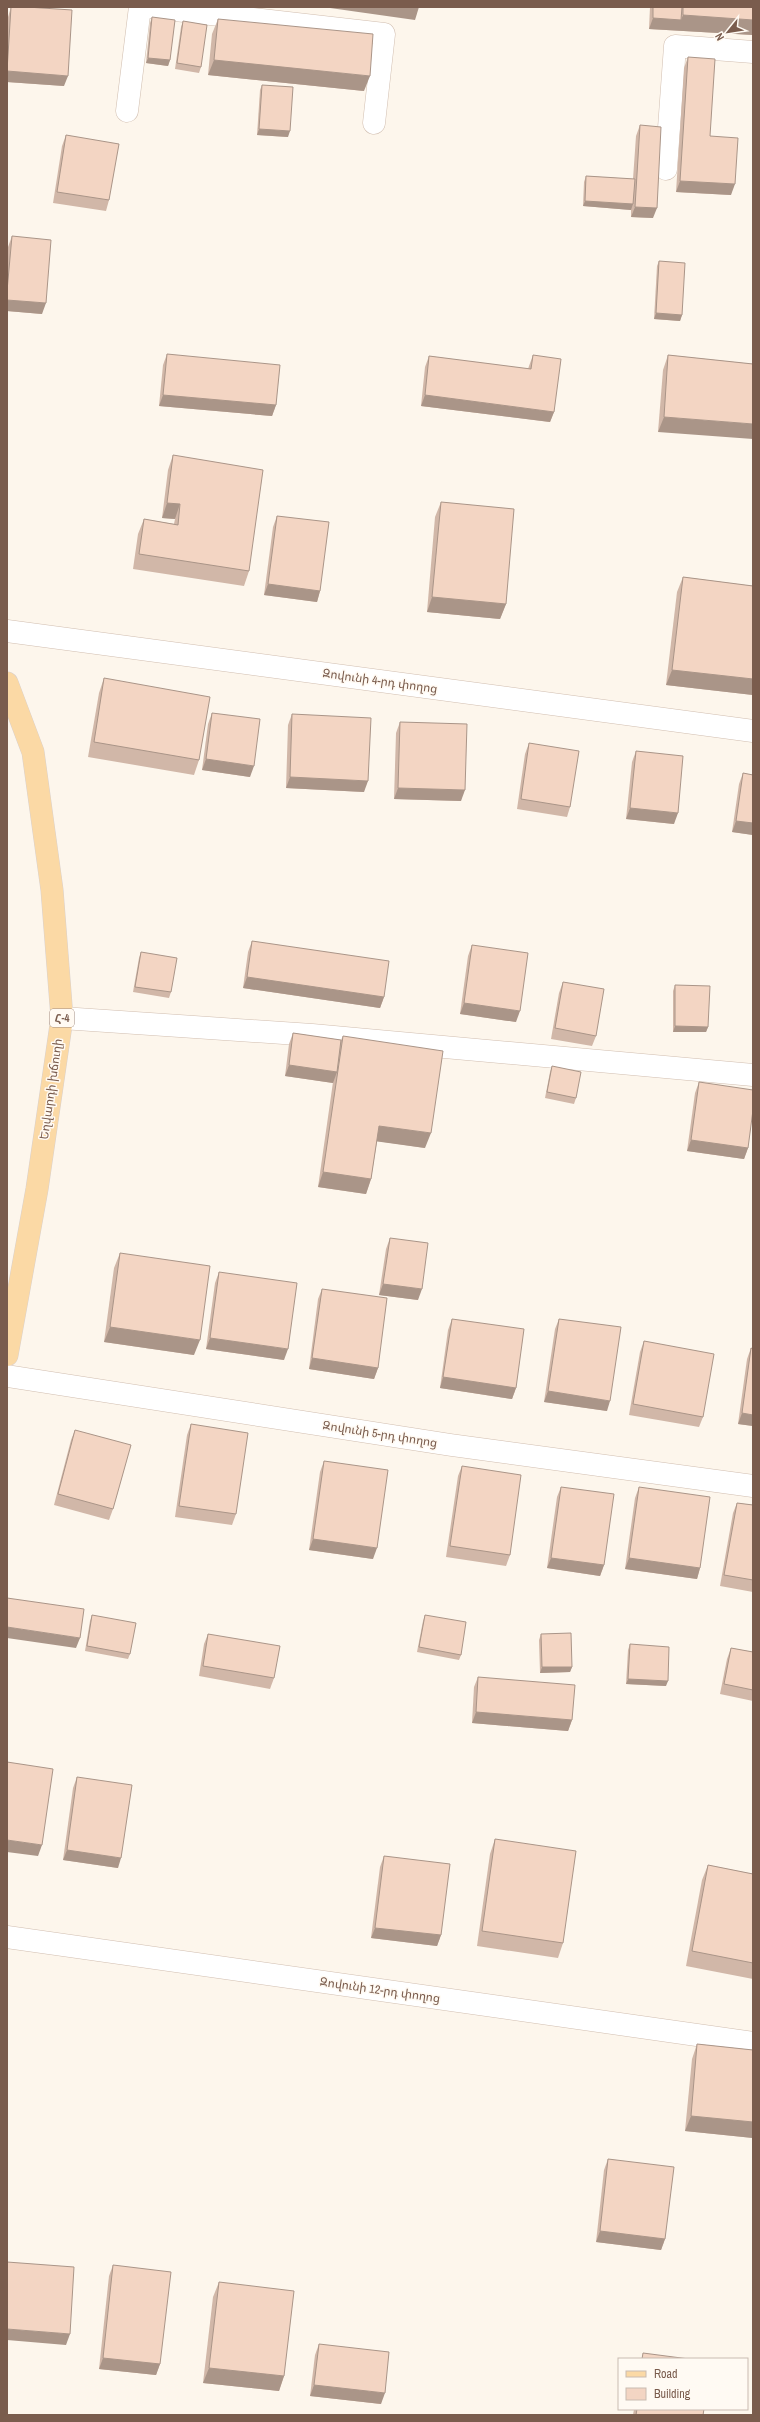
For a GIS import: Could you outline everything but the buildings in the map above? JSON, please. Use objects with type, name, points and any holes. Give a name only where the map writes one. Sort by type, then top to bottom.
[{"type":"main road","name":"Եղվարդի խճուղի","points":[[7,682],[33,752],[52,890],[62,1018],[37,1189],[7,1355]]},
{"type":"street","points":[[127,111],[140,7]]},
{"type":"street","points":[[149,7],[273,14],[384,34],[374,123]]},
{"type":"street","points":[[666,168],[675,46],[753,52]]},
{"type":"street","name":"Զովունի 4-րդ փողոց","points":[[7,631],[753,731]]},
{"type":"street","points":[[62,1018],[312,1034],[753,1075]]},
{"type":"street","name":"Զովունի 5-րդ փողոց","points":[[7,1376],[451,1445],[753,1486]]},
{"type":"street","name":"Զովունի 12-րդ փողոց","points":[[7,1937],[753,2043]]}]
